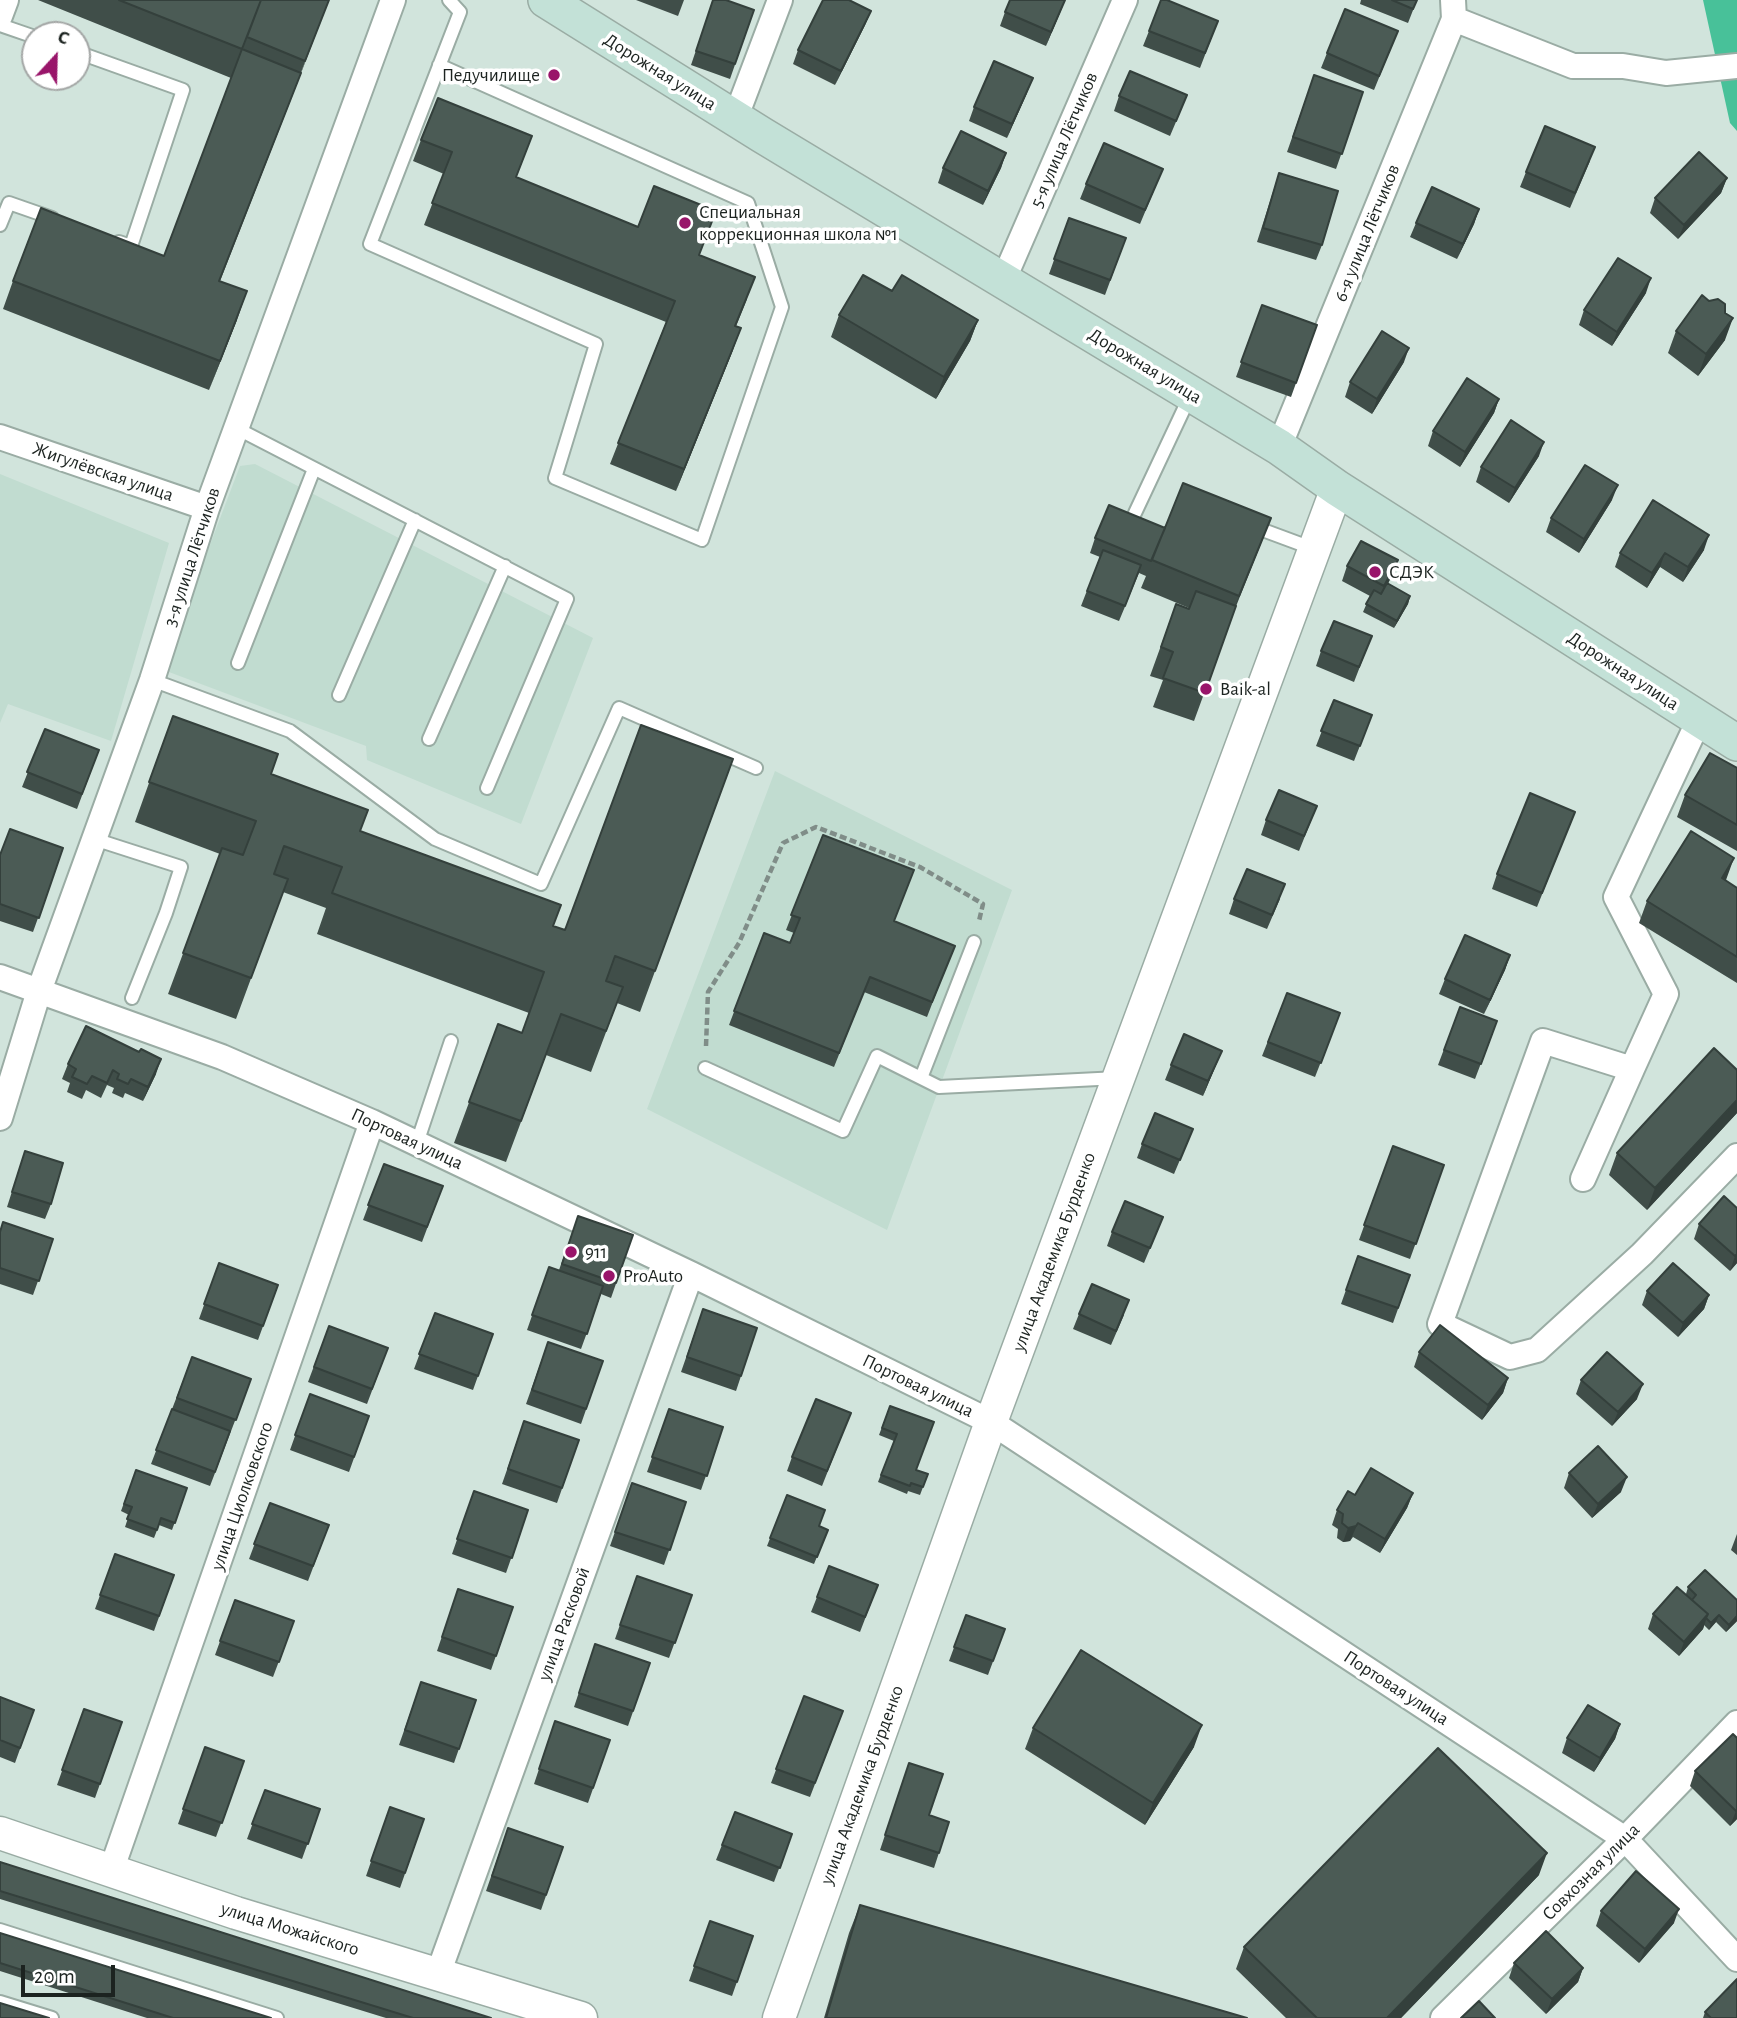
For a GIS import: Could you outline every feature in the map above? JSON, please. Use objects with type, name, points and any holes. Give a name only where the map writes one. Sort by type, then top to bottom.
[{"type":"main road","name":"Дорожная улица","points":[[546,0],[735,118],[1279,447],[1337,488],[1737,743]]},
{"type":"street","points":[[0,16],[6,0]]},
{"type":"street","name":"3-я улица Лётчиков","points":[[0,1118],[40,991],[152,680],[207,508],[393,0]]},
{"type":"street","points":[[735,118],[780,0]]},
{"type":"street","name":"5-я улица Лётчиков","points":[[1003,281],[1125,0]]},
{"type":"street","points":[[1454,9],[1573,66],[1623,66],[1666,73],[1737,66]]},
{"type":"street","name":"6-я улица Лётчиков","points":[[1279,447],[1454,9]]},
{"type":"street","name":"Жигулёвская улица","points":[[0,436],[207,508]]},
{"type":"street","name":"улица Академика Бурденко","points":[[779,2018],[991,1422],[1337,488]]},
{"type":"street","points":[[1584,1180],[1665,994],[1616,897],[1699,720]]},
{"type":"street","name":"Портовая улица","points":[[0,977],[222,1058],[372,1122],[691,1274],[991,1422],[1625,1839],[1737,1959]]},
{"type":"street","points":[[1632,1069],[1543,1041],[1440,1324],[1510,1357],[1536,1349],[1642,1254],[1737,1156]]},
{"type":"street","name":"улица Циолковского","points":[[111,1871],[372,1122]]},
{"type":"street","name":"улица Расковой","points":[[438,1974],[691,1274]]},
{"type":"street","name":"Совхозная улица","points":[[1443,2018],[1625,1839],[1737,1723]]},
{"type":"street","name":"улица Можайского","points":[[0,1833],[236,1913],[581,2018]]},
{"type":"lane","points":[[439,65],[748,202],[782,307],[702,540],[555,478],[596,344],[370,244],[439,65],[460,12],[449,0]]},
{"type":"lane","points":[[0,25],[21,32]]},
{"type":"lane","points":[[91,57],[183,90],[131,246],[107,237]]},
{"type":"lane","points":[[0,225],[9,203],[70,225]]},
{"type":"lane","points":[[1135,513],[1191,393]]},
{"type":"lane","points":[[236,428],[567,599],[487,788]]},
{"type":"lane","points":[[237,663],[314,469]]},
{"type":"lane","points":[[340,695],[415,520]]},
{"type":"lane","points":[[1240,521],[1314,550]]},
{"type":"lane","points":[[429,739],[505,566]]},
{"type":"lane","points":[[152,680],[290,731],[435,839],[541,884],[619,708],[756,768]]},
{"type":"lane","points":[[94,839],[181,867],[132,998]]},
{"type":"lane","points":[[921,1078],[974,942]]},
{"type":"lane","points":[[416,1143],[451,1041]]},
{"type":"lane","points":[[705,1068],[843,1131],[877,1056],[939,1087],[1118,1078]]},
{"type":"lane","points":[[0,1930],[277,2018]]},
{"type":"lane","points":[[0,2002],[52,2018]]},
{"type":"path","points":[[705,1068],[708,992],[739,943],[783,843],[816,827],[920,867],[983,904],[974,942]]},
{"type":"shaded area","points":[[255,464],[593,638],[521,824],[367,760],[366,746],[169,672],[184,613],[240,466]]},
{"type":"shaded area","points":[[0,474],[169,543],[111,741],[8,704],[0,723]]},
{"type":"shaded area","points":[[775,771],[1012,890],[887,1230],[647,1109]]},
{"type":"green space","points":[[1703,0],[1737,0],[1737,131],[1730,123]]},
{"type":"building","points":[[119,0],[261,0],[242,49]]},
{"type":"building","points":[[261,0],[329,0],[305,61],[247,37]]},
{"type":"building","points":[[713,0],[726,0],[754,10],[735,64],[696,51]]},
{"type":"building","points":[[823,0],[849,0],[871,11],[841,71],[798,50]]},
{"type":"building","points":[[1010,0],[1065,0],[1051,32],[1005,12]]},
{"type":"building","points":[[1161,0],[1218,21],[1205,53],[1149,31]]},
{"type":"building","points":[[1392,0],[1417,0],[1413,9]]},
{"type":"building","points":[[1345,9],[1398,31],[1379,76],[1327,53]]},
{"type":"building","points":[[242,49],[301,73],[219,281],[247,291],[220,361],[13,281],[41,208],[164,256]]},
{"type":"building","points":[[994,61],[1033,78],[1012,124],[974,107]]},
{"type":"building","points":[[1130,71],[1187,95],[1176,121],[1119,96]]},
{"type":"building","points":[[1314,75],[1363,92],[1342,154],[1293,137]]},
{"type":"building","points":[[438,98],[532,136],[516,177],[638,227],[654,186],[716,211],[699,255],[755,277],[735,326],[741,328],[684,469],[618,443],[675,301],[432,203],[452,152],[421,140]]},
{"type":"building","points":[[1545,126],[1595,147],[1575,193],[1526,172]]},
{"type":"building","points":[[961,131],[1006,153],[988,191],[943,168]]},
{"type":"building","points":[[1104,143],[1163,169],[1145,210],[1086,184]]},
{"type":"building","points":[[1699,152],[1727,178],[1684,225],[1655,198]]},
{"type":"building","points":[[1279,173],[1338,191],[1322,245],[1263,228]]},
{"type":"building","points":[[1432,187],[1479,209],[1463,244],[1416,223]]},
{"type":"building","points":[[1069,218],[1126,238],[1110,280],[1054,259]]},
{"type":"building","points":[[1618,258],[1651,278],[1617,332],[1584,310]]},
{"type":"building","points":[[863,275],[892,291],[902,275],[978,320],[944,377],[839,315]]},
{"type":"building","points":[[1702,295],[1709,301],[1718,299],[1725,304],[1725,313],[1733,318],[1706,354],[1676,331]]},
{"type":"building","points":[[1262,305],[1317,325],[1296,383],[1241,362]]},
{"type":"building","points":[[1382,331],[1409,348],[1377,399],[1350,382]]},
{"type":"building","points":[[1467,378],[1499,399],[1465,452],[1433,431]]},
{"type":"building","points":[[1511,420],[1544,442],[1515,488],[1481,467]]},
{"type":"building","points":[[1585,465],[1618,485],[1584,539],[1551,518]]},
{"type":"building","points":[[1183,483],[1271,518],[1239,596],[1152,560]]},
{"type":"building","points":[[1653,500],[1709,535],[1688,567],[1665,553],[1652,573],[1620,553]]},
{"type":"building","points":[[1109,505],[1165,528],[1151,561],[1095,538]]},
{"type":"building","points":[[1361,541],[1398,560],[1384,586],[1347,566]]},
{"type":"building","points":[[1103,550],[1141,565],[1125,606],[1087,591]]},
{"type":"building","points":[[1387,583],[1410,596],[1397,621],[1366,604],[1374,590],[1381,594]]},
{"type":"building","points":[[1196,591],[1236,606],[1205,693],[1163,678],[1173,652],[1161,647],[1176,604],[1189,609]]},
{"type":"building","points":[[1334,621],[1372,636],[1359,667],[1321,651]]},
{"type":"building","points":[[1334,700],[1372,715],[1360,746],[1321,731]]},
{"type":"building","points":[[173,716],[278,754],[271,774],[368,810],[360,831],[561,905],[553,926],[565,930],[641,725],[733,759],[655,971],[615,956],[606,981],[623,987],[606,1031],[561,1014],[521,1121],[469,1102],[498,1024],[522,1033],[544,972],[332,893],[342,867],[284,846],[274,874],[288,879],[251,978],[183,953],[222,848],[243,855],[256,821],[149,782]]},
{"type":"building","points":[[45,729],[99,750],[82,794],[27,772]]},
{"type":"building","points":[[1710,753],[1737,768],[1737,825],[1685,795]]},
{"type":"building","points":[[1279,790],[1317,806],[1304,836],[1266,820]]},
{"type":"building","points":[[1530,793],[1575,812],[1542,893],[1497,874]]},
{"type":"building","points":[[10,829],[63,848],[39,918],[0,904],[0,855]]},
{"type":"building","points":[[1691,831],[1734,858],[1722,878],[1737,888],[1737,957],[1647,901]]},
{"type":"building","points":[[823,835],[914,870],[894,921],[955,946],[932,1002],[870,977],[839,1053],[734,1011],[764,933],[790,943],[800,918],[791,915]]},
{"type":"building","points":[[1247,869],[1285,884],[1272,915],[1234,899]]},
{"type":"building","points":[[1465,935],[1510,955],[1490,1000],[1445,979]]},
{"type":"building","points":[[1287,993],[1340,1013],[1321,1063],[1268,1042]]},
{"type":"building","points":[[1460,1007],[1497,1021],[1481,1064],[1444,1050]]},
{"type":"building","points":[[86,1026],[139,1052],[141,1049],[161,1059],[148,1087],[131,1079],[128,1084],[117,1079],[119,1074],[113,1070],[107,1083],[92,1076],[87,1084],[72,1077],[76,1069],[68,1064]]},
{"type":"building","points":[[1184,1034],[1222,1051],[1208,1081],[1171,1065]]},
{"type":"building","points":[[1714,1048],[1737,1070],[1737,1100],[1655,1188],[1617,1153]]},
{"type":"building","points":[[1155,1113],[1193,1129],[1180,1160],[1142,1144]]},
{"type":"building","points":[[1393,1146],[1444,1165],[1416,1244],[1364,1225]]},
{"type":"building","points":[[25,1151],[63,1163],[51,1204],[12,1192]]},
{"type":"building","points":[[384,1164],[443,1186],[427,1227],[368,1205]]},
{"type":"building","points":[[1724,1196],[1737,1208],[1735,1256],[1699,1224]]},
{"type":"building","points":[[1125,1201],[1163,1217],[1150,1248],[1112,1232]]},
{"type":"building","points":[[578,1216],[633,1235],[616,1283],[562,1264]]},
{"type":"building","points":[[3,1222],[53,1239],[39,1281],[0,1268],[0,1232]]},
{"type":"building","points":[[1358,1256],[1410,1275],[1398,1308],[1346,1290]]},
{"type":"building","points":[[219,1263],[278,1285],[263,1326],[204,1304]]},
{"type":"building","points":[[1673,1263],[1709,1295],[1683,1323],[1647,1291]]},
{"type":"building","points":[[549,1267],[603,1286],[587,1334],[532,1315]]},
{"type":"building","points":[[1092,1284],[1129,1300],[1116,1331],[1079,1314]]},
{"type":"building","points":[[703,1309],[757,1328],[741,1376],[687,1357]]},
{"type":"building","points":[[435,1313],[493,1334],[478,1376],[419,1354]]},
{"type":"building","points":[[1440,1325],[1508,1378],[1488,1405],[1419,1352]]},
{"type":"building","points":[[329,1326],[388,1348],[372,1389],[314,1367]]},
{"type":"building","points":[[548,1342],[603,1361],[586,1409],[532,1390]]},
{"type":"building","points":[[1607,1352],[1643,1384],[1618,1412],[1581,1380]]},
{"type":"building","points":[[192,1357],[251,1379],[236,1420],[177,1398]]},
{"type":"building","points":[[310,1394],[369,1416],[354,1457],[295,1435]]},
{"type":"building","points":[[816,1399],[851,1413],[827,1471],[792,1457]]},
{"type":"building","points":[[890,1406],[934,1422],[916,1470],[928,1474],[923,1487],[911,1483],[910,1486],[881,1475],[897,1434],[882,1428]]},
{"type":"building","points":[[172,1409],[230,1431],[215,1472],[156,1450]]},
{"type":"building","points":[[669,1409],[723,1427],[707,1476],[652,1457]]},
{"type":"building","points":[[524,1421],[579,1440],[562,1488],[508,1469]]},
{"type":"building","points":[[1598,1446],[1627,1477],[1598,1504],[1569,1473]]},
{"type":"building","points":[[1371,1468],[1413,1493],[1385,1539],[1358,1523],[1348,1528],[1342,1523],[1343,1514],[1337,1510],[1348,1491],[1355,1495]]},
{"type":"building","points":[[136,1470],[187,1488],[175,1523],[161,1518],[157,1530],[127,1519],[132,1507],[124,1504]]},
{"type":"building","points":[[632,1483],[686,1502],[670,1550],[615,1532]]},
{"type":"building","points":[[474,1491],[528,1510],[512,1558],[457,1539]]},
{"type":"building","points":[[787,1495],[825,1510],[819,1526],[828,1530],[817,1557],[770,1538]]},
{"type":"building","points":[[270,1503],[329,1525],[313,1566],[254,1544]]},
{"type":"building","points":[[115,1554],[174,1575],[159,1616],[100,1595]]},
{"type":"building","points":[[829,1566],[878,1585],[865,1617],[817,1597]]},
{"type":"building","points":[[1705,1570],[1737,1600],[1737,1616],[1729,1625],[1719,1615],[1711,1623],[1706,1618],[1708,1614],[1692,1600],[1696,1595],[1688,1587]]},
{"type":"building","points":[[637,1576],[692,1595],[675,1643],[620,1625]]},
{"type":"building","points":[[1677,1587],[1708,1614],[1684,1642],[1653,1614]]},
{"type":"building","points":[[458,1589],[513,1607],[496,1656],[442,1637]]},
{"type":"building","points":[[235,1600],[294,1621],[279,1662],[220,1641]]},
{"type":"building","points":[[966,1615],[1005,1629],[993,1661],[954,1647]]},
{"type":"building","points":[[595,1644],[650,1663],[633,1711],[579,1693]]},
{"type":"building","points":[[1081,1650],[1202,1725],[1153,1803],[1033,1728]]},
{"type":"building","points":[[421,1682],[476,1700],[459,1749],[405,1730]]},
{"type":"building","points":[[804,1696],[843,1711],[815,1783],[776,1769]]},
{"type":"building","points":[[0,1697],[34,1710],[20,1748],[0,1740]]},
{"type":"building","points":[[1588,1705],[1620,1724],[1600,1758],[1567,1738]]},
{"type":"building","points":[[84,1709],[122,1722],[100,1784],[62,1770]]},
{"type":"building","points":[[555,1721],[610,1740],[593,1788],[539,1769]]},
{"type":"building","points":[[1733,1734],[1737,1738],[1736,1811],[1695,1771]]},
{"type":"building","points":[[205,1747],[244,1761],[222,1823],[183,1809]]},
{"type":"building","points":[[1438,1748],[1547,1853],[1387,2018],[1317,2018],[1244,1947]]},
{"type":"building","points":[[909,1763],[943,1774],[929,1815],[949,1822],[939,1853],[885,1835]]},
{"type":"building","points":[[265,1790],[320,1809],[308,1844],[252,1824]]},
{"type":"building","points":[[390,1807],[424,1819],[405,1873],[371,1861]]},
{"type":"building","points":[[735,1812],[792,1834],[780,1868],[722,1845]]},
{"type":"building","points":[[508,1828],[563,1847],[546,1895],[492,1876]]},
{"type":"building","points":[[0,1862],[491,2018],[413,2018],[0,1891]]},
{"type":"building","points":[[1636,1871],[1679,1909],[1645,1949],[1601,1911]]},
{"type":"building","points":[[860,1905],[1247,2018],[826,2018]]},
{"type":"building","points":[[710,1921],[753,1936],[737,1982],[694,1966]]},
{"type":"building","points":[[1546,1931],[1583,1968],[1552,1999],[1514,1963]]},
{"type":"building","points":[[0,1933],[271,2018],[173,2018],[0,1963]]},
{"type":"building","points":[[1737,1979],[1737,2018],[1711,2018],[1705,2012]]},
{"type":"building","points":[[1479,2001],[1495,2018],[1461,2018]]},
{"type":"building","points":[[0,2003],[49,2018],[0,2018]]},
{"type":"place","name":"Педучилище","points":[[554,75]]},
{"type":"place","name":"Специальная коррекционная школа №1","points":[[685,223]]},
{"type":"place","name":"СДЭК","points":[[1375,572]]},
{"type":"place","name":"Baik-al","points":[[1206,689]]},
{"type":"place","name":"911","points":[[571,1252]]},
{"type":"place","name":"ProAuto","points":[[609,1276]]}]
